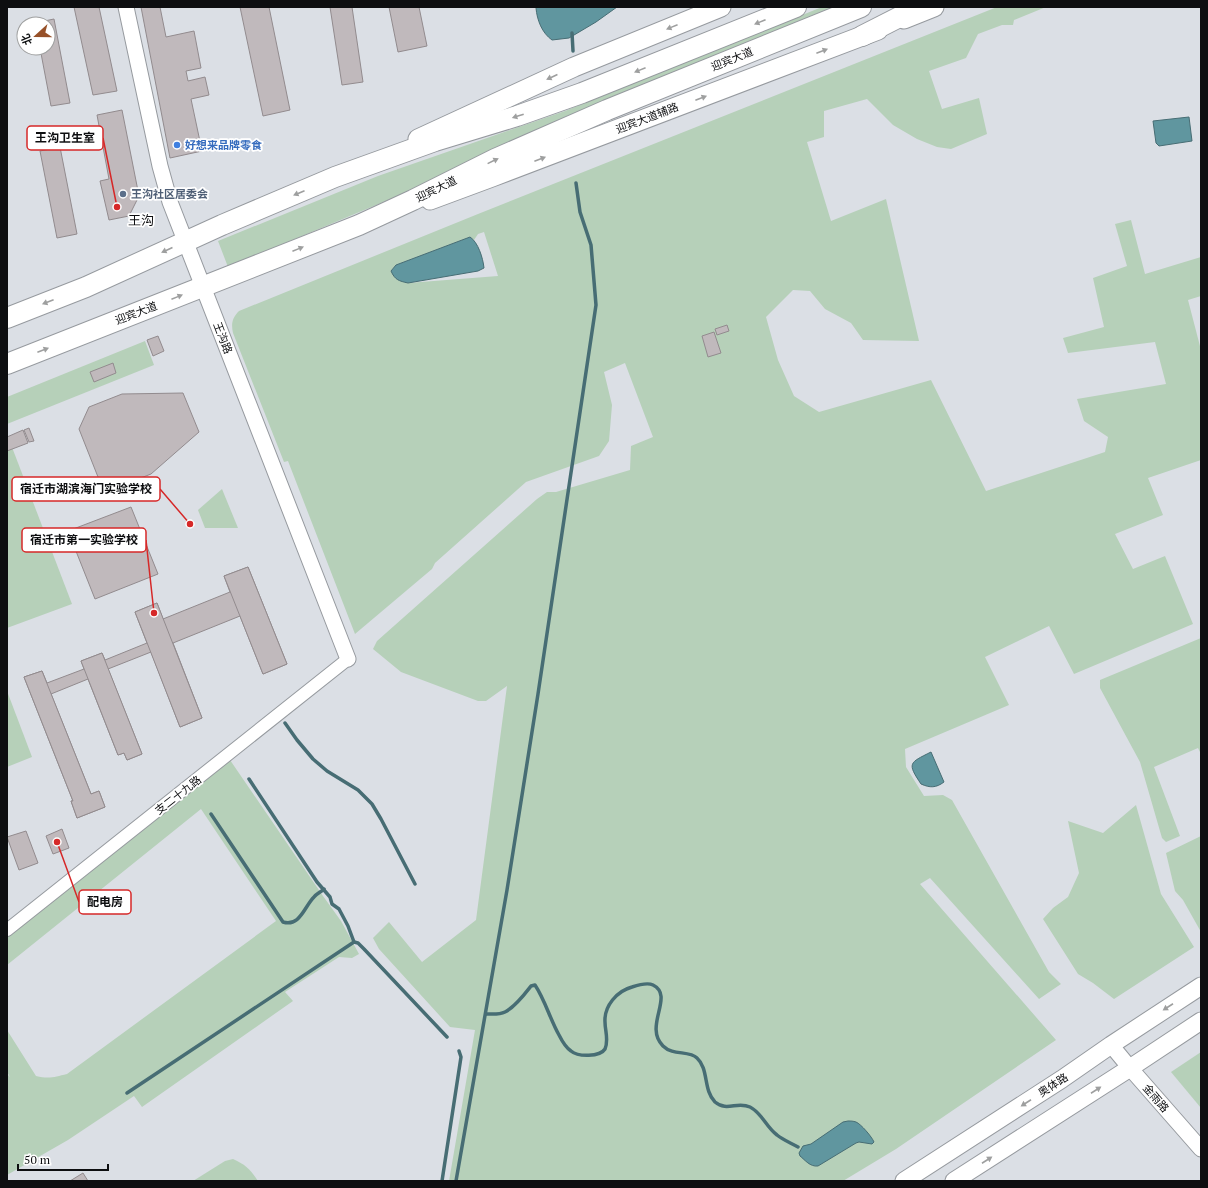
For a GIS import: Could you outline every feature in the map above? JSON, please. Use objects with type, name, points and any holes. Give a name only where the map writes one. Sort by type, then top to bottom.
[{"type":"highway","points":[[7,318],[86,287],[222,225],[335,177],[435,141],[517,116],[582,93],[796,7]]},
{"type":"highway","name":"迎宾大道","points":[[7,364],[359,225],[495,159],[607,110],[861,7]]},
{"type":"highway","points":[[862,36],[919,7]]},
{"type":"main road","points":[[335,177],[574,67],[698,12],[721,7]]},
{"type":"main road","name":"迎宾大道辅路","points":[[359,225],[492,177],[862,36],[934,7]]},
{"type":"main road","name":"奥体路","points":[[904,1181],[1062,1079],[1201,986]]},
{"type":"main road","points":[[954,1181],[1201,1021]]},
{"type":"street","name":"王沟路","points":[[126,7],[165,186],[348,660]]},
{"type":"street","name":"支二十九路","points":[[7,930],[348,660]]},
{"type":"street","name":"金雨路","points":[[1111,1045],[1201,1149]]},
{"type":"green space","points":[[822,7],[833,7],[567,116],[412,190],[228,267],[218,241],[378,176],[565,111]]},
{"type":"green space","points":[[997,7],[1046,7],[1014,20],[1013,25],[1002,25],[978,34],[966,58],[929,71],[942,109],[979,98],[987,134],[951,149],[937,147],[917,139],[893,125],[867,99],[824,111],[824,137],[807,142],[831,221],[886,199],[919,341],[863,340],[851,323],[825,309],[810,291],[793,290],[766,317],[778,360],[794,396],[819,412],[931,380],[986,491],[1105,452],[1108,437],[1084,421],[1077,399],[1166,384],[1155,342],[1068,353],[1063,338],[1104,327],[1093,278],[1127,266],[1115,224],[1131,220],[1145,274],[1201,257],[1201,296],[1188,300],[1201,350],[1201,460],[1148,478],[1163,515],[1115,534],[1133,569],[1165,556],[1193,624],[1074,674],[1049,626],[985,657],[1009,705],[905,749],[906,767],[924,796],[943,795],[952,800],[1049,972],[1061,984],[1039,999],[930,878],[920,884],[1056,1040],[896,1149],[843,1181],[449,1181],[475,1030],[450,1027],[379,949],[373,938],[389,922],[422,962],[476,920],[507,686],[486,701],[478,701],[401,672],[373,649],[377,641],[537,499],[547,492],[556,492],[630,470],[631,446],[653,437],[625,363],[604,372],[612,405],[609,441],[599,456],[526,482],[435,563],[432,569],[355,634],[288,461],[284,462],[233,333],[232,324],[233,319],[239,311]],"holes":[[[484,232],[498,276],[408,283],[391,271],[396,265],[470,237],[474,240],[478,234]]]},
{"type":"green space","points":[[145,341],[154,365],[7,424],[7,397]]},
{"type":"green space","points":[[10,442],[72,604],[7,628],[7,444]]},
{"type":"green space","points":[[222,489],[238,528],[205,528],[198,510]]},
{"type":"green space","points":[[1201,638],[1201,754],[1198,748],[1154,767],[1180,836],[1166,842],[1162,838],[1140,762],[1100,688],[1100,680]]},
{"type":"green space","points":[[7,691],[32,757],[7,767]]},
{"type":"green space","points":[[230,760],[341,921],[359,954],[352,958],[339,957],[285,992],[293,1001],[142,1107],[134,1096],[68,1140],[7,1175],[7,1074],[10,1077],[7,1072],[7,1030],[36,1076],[52,1077],[67,1074],[276,921],[201,809],[7,965],[7,934],[189,794]]},
{"type":"green space","points":[[1136,805],[1161,894],[1194,947],[1114,999],[1078,974],[1043,919],[1053,908],[1068,897],[1079,873],[1068,821],[1103,833]]},
{"type":"green space","points":[[1201,836],[1201,932],[1183,900],[1175,891],[1166,853]]},
{"type":"green space","points":[[1201,1052],[1201,1108],[1171,1072]]},
{"type":"green space","points":[[233,1159],[241,1163],[253,1173],[258,1181],[193,1181],[225,1161]]},
{"type":"water","points":[[537,7],[617,7],[596,22],[569,38],[552,40],[545,34],[539,22]]},
{"type":"water","points":[[1189,117],[1192,141],[1159,146],[1156,143],[1153,121]]},
{"type":"water","points":[[470,237],[478,246],[483,260],[484,268],[478,271],[408,283],[398,280],[391,271],[396,265]]},
{"type":"water","points":[[931,752],[944,782],[933,787],[921,784],[912,768],[914,761]]},
{"type":"water","points":[[848,1121],[858,1123],[874,1142],[872,1144],[856,1143],[818,1166],[810,1164],[800,1156],[799,1153],[803,1146],[811,1144],[843,1122]]},
{"type":"building","points":[[74,7],[99,7],[117,91],[93,95]]},
{"type":"building","points":[[141,7],[160,7],[166,37],[194,31],[201,68],[186,71],[188,81],[205,77],[209,95],[191,99],[202,151],[170,158]]},
{"type":"building","points":[[240,7],[269,7],[290,110],[263,116]]},
{"type":"building","points":[[330,7],[352,7],[363,82],[342,85]]},
{"type":"building","points":[[389,7],[419,7],[427,46],[398,52]]},
{"type":"building","points":[[56,30],[70,103],[51,106],[42,56],[56,56]]},
{"type":"building","points":[[122,110],[139,196],[129,216],[109,220],[100,181],[109,179],[97,115]]},
{"type":"building","points":[[60,147],[77,234],[57,238],[40,151]]},
{"type":"building","points":[[727,325],[729,331],[717,335],[715,329]]},
{"type":"building","points":[[714,332],[721,353],[708,357],[702,336]]},
{"type":"building","points":[[158,336],[164,351],[153,356],[147,340]]},
{"type":"building","points":[[113,363],[116,373],[94,382],[90,372]]},
{"type":"building","points":[[183,393],[199,432],[151,474],[120,486],[98,477],[79,429],[89,407],[122,394]]},
{"type":"building","points":[[29,428],[34,441],[29,442],[24,430]]},
{"type":"building","points":[[23,430],[28,443],[7,451],[7,437]]},
{"type":"building","points":[[131,507],[158,574],[95,599],[68,531]]},
{"type":"building","points":[[248,567],[287,664],[263,674],[240,616],[173,643],[202,718],[180,727],[151,652],[108,669],[142,754],[127,760],[124,753],[118,755],[88,679],[51,694],[91,794],[99,791],[105,807],[77,818],[71,801],[73,801],[24,677],[42,671],[47,683],[84,669],[81,661],[102,653],[105,660],[147,643],[135,612],[157,603],[163,619],[230,592],[224,576]]},
{"type":"building","points":[[248,567],[287,664],[263,674],[224,576]]},
{"type":"building","points":[[157,603],[202,718],[180,727],[135,612]]},
{"type":"building","points":[[102,653],[142,754],[127,760],[124,753],[118,755],[81,661]]},
{"type":"building","points":[[42,671],[91,794],[99,791],[105,807],[77,818],[71,801],[73,801],[24,677]]},
{"type":"building","points":[[62,829],[69,848],[53,854],[46,836]]},
{"type":"building","points":[[26,831],[38,863],[19,870],[7,837]]},
{"type":"building","points":[[83,1173],[88,1181],[70,1181]]},
{"type":"waterway","points":[[572,33],[573,51]]},
{"type":"waterway","points":[[456,1181],[507,890],[596,305],[591,245],[580,212],[576,183]]},
{"type":"waterway","points":[[285,723],[313,759],[327,771],[358,790],[372,804],[415,884]]},
{"type":"waterway","points":[[249,779],[317,882],[330,897],[332,904],[339,909],[354,942]]},
{"type":"waterway","points":[[211,814],[283,922],[289,923],[298,919],[310,901],[324,889]]},
{"type":"waterway","points":[[127,1093],[354,942],[358,943],[364,949],[447,1037]]},
{"type":"waterway","points":[[486,1014],[500,1014],[509,1010],[531,986],[535,985],[565,1046],[574,1053],[594,1055],[602,1052],[606,1046],[607,1039],[605,1016],[612,1000],[626,989],[642,984],[653,985],[659,990],[661,996],[656,1030],[658,1038],[663,1046],[671,1051],[690,1054],[697,1058],[703,1068],[711,1097],[719,1105],[745,1105],[750,1107],[758,1113],[773,1132],[784,1140],[798,1147]]},
{"type":"waterway","points":[[442,1181],[461,1057],[459,1051]]},
{"type":"place","name":"好想来品牌零食","points":[[177,145]]},
{"type":"place","name":"王沟社区居委会","points":[[123,194]]},
{"type":"place","name":"王沟卫生室","points":[[117,207]]},
{"type":"place","name":"宿迁市湖滨海门实验学校","points":[[190,524]]},
{"type":"place","name":"宿迁市第一实验学校","points":[[154,613]]},
{"type":"place","name":"配电房","points":[[57,842]]},
{"type":"district","name":"王沟","points":[[141,220]]}]
